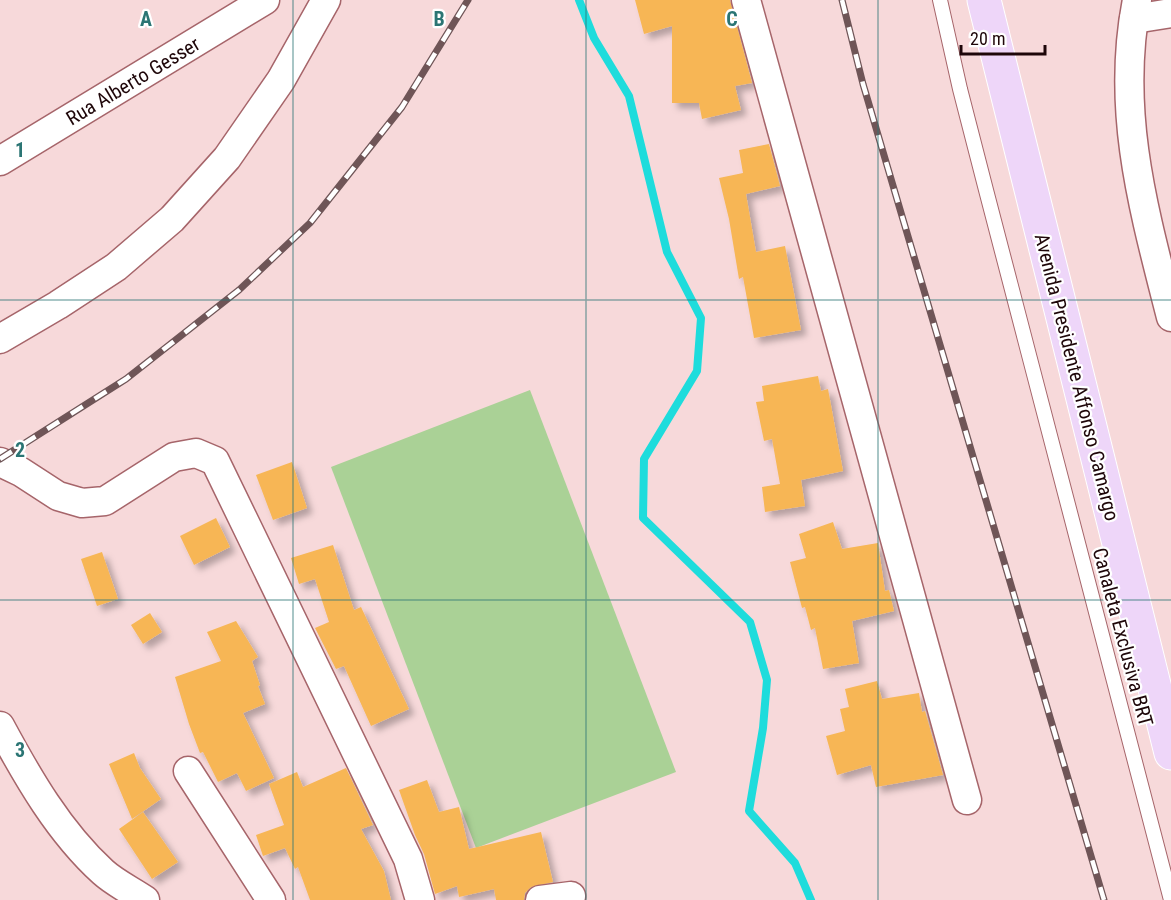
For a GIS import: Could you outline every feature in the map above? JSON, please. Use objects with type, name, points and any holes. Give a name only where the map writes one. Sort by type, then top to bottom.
[{"type":"main road","name":"Avenida Presidente Affonso Camargo","points":[[984,0],[1171,753]]},
{"type":"street","points":[[0,339],[58,306],[116,267],[172,219],[227,158],[280,80],[326,0]]},
{"type":"street","points":[[746,0],[967,800]]},
{"type":"street","name":"Rua Alberto Gesser","points":[[0,161],[257,2]]},
{"type":"street","points":[[1171,14],[1136,9],[1129,61],[1129,99],[1134,160],[1144,212],[1171,317]]},
{"type":"street","points":[[0,462],[21,472],[58,496],[82,502],[105,501],[174,457],[196,453],[215,461],[408,859],[420,900]]},
{"type":"street","points":[[0,726],[22,766],[68,836],[104,874],[145,900]]},
{"type":"street","points":[[188,771],[271,900]]},
{"type":"street","points":[[540,900],[571,896]]},
{"type":"lane","name":"Canaleta Exclusiva BRT","points":[[940,0],[986,190],[1171,900]]},
{"type":"green space","points":[[530,390],[676,772],[476,848],[331,467]]},
{"type":"building","points":[[635,0],[730,0],[752,83],[735,86],[741,110],[702,119],[699,103],[672,103],[672,26],[644,34]]},
{"type":"building","points":[[769,144],[780,186],[746,194],[756,252],[785,246],[801,330],[754,338],[743,277],[739,279],[729,219],[719,178],[743,173],[739,150]]},
{"type":"building","points":[[818,376],[821,391],[828,389],[843,471],[801,480],[805,506],[765,512],[762,487],[780,484],[772,439],[764,441],[756,402],[764,401],[762,386]]},
{"type":"building","points":[[292,462],[307,508],[273,520],[256,475]]},
{"type":"building","points":[[216,518],[230,547],[194,565],[180,536]]},
{"type":"building","points":[[833,522],[842,549],[878,543],[885,591],[889,590],[894,611],[852,621],[859,663],[823,669],[815,628],[811,630],[805,607],[802,608],[790,562],[806,558],[799,534]]},
{"type":"building","points":[[333,545],[354,610],[361,607],[409,709],[371,726],[344,666],[336,669],[315,628],[329,622],[315,579],[299,584],[291,558]]},
{"type":"building","points":[[102,552],[118,599],[97,606],[81,559]]},
{"type":"building","points":[[150,613],[162,632],[143,644],[131,625]]},
{"type":"building","points":[[236,621],[258,657],[252,661],[265,704],[243,713],[274,778],[246,791],[237,773],[218,782],[203,752],[200,753],[175,677],[221,661],[207,632]]},
{"type":"building","points":[[877,681],[882,699],[919,693],[922,712],[925,711],[943,775],[876,787],[871,765],[837,775],[826,736],[845,731],[840,709],[849,707],[845,689]]},
{"type":"building","points":[[134,753],[140,768],[161,799],[132,819],[109,764]]},
{"type":"building","points":[[346,768],[373,825],[361,829],[384,871],[391,900],[310,900],[298,867],[295,869],[285,848],[263,856],[256,835],[284,825],[269,784],[297,772],[303,787]]},
{"type":"building","points":[[427,780],[439,812],[459,807],[469,849],[541,832],[553,882],[531,887],[525,893],[524,900],[496,900],[494,889],[459,897],[457,886],[435,894],[424,854],[399,790]]},
{"type":"building","points":[[143,812],[178,862],[152,879],[119,829]]},
{"type":"waterway","points":[[579,0],[594,38],[629,96],[667,252],[701,318],[697,371],[644,459],[643,518],[750,622],[767,680],[763,728],[749,811],[795,863],[811,900]]},
{"type":"railway","points":[[0,459],[126,379],[239,290],[310,223],[402,107],[468,0]]},
{"type":"railway","points":[[842,0],[863,84],[1104,900]]}]
